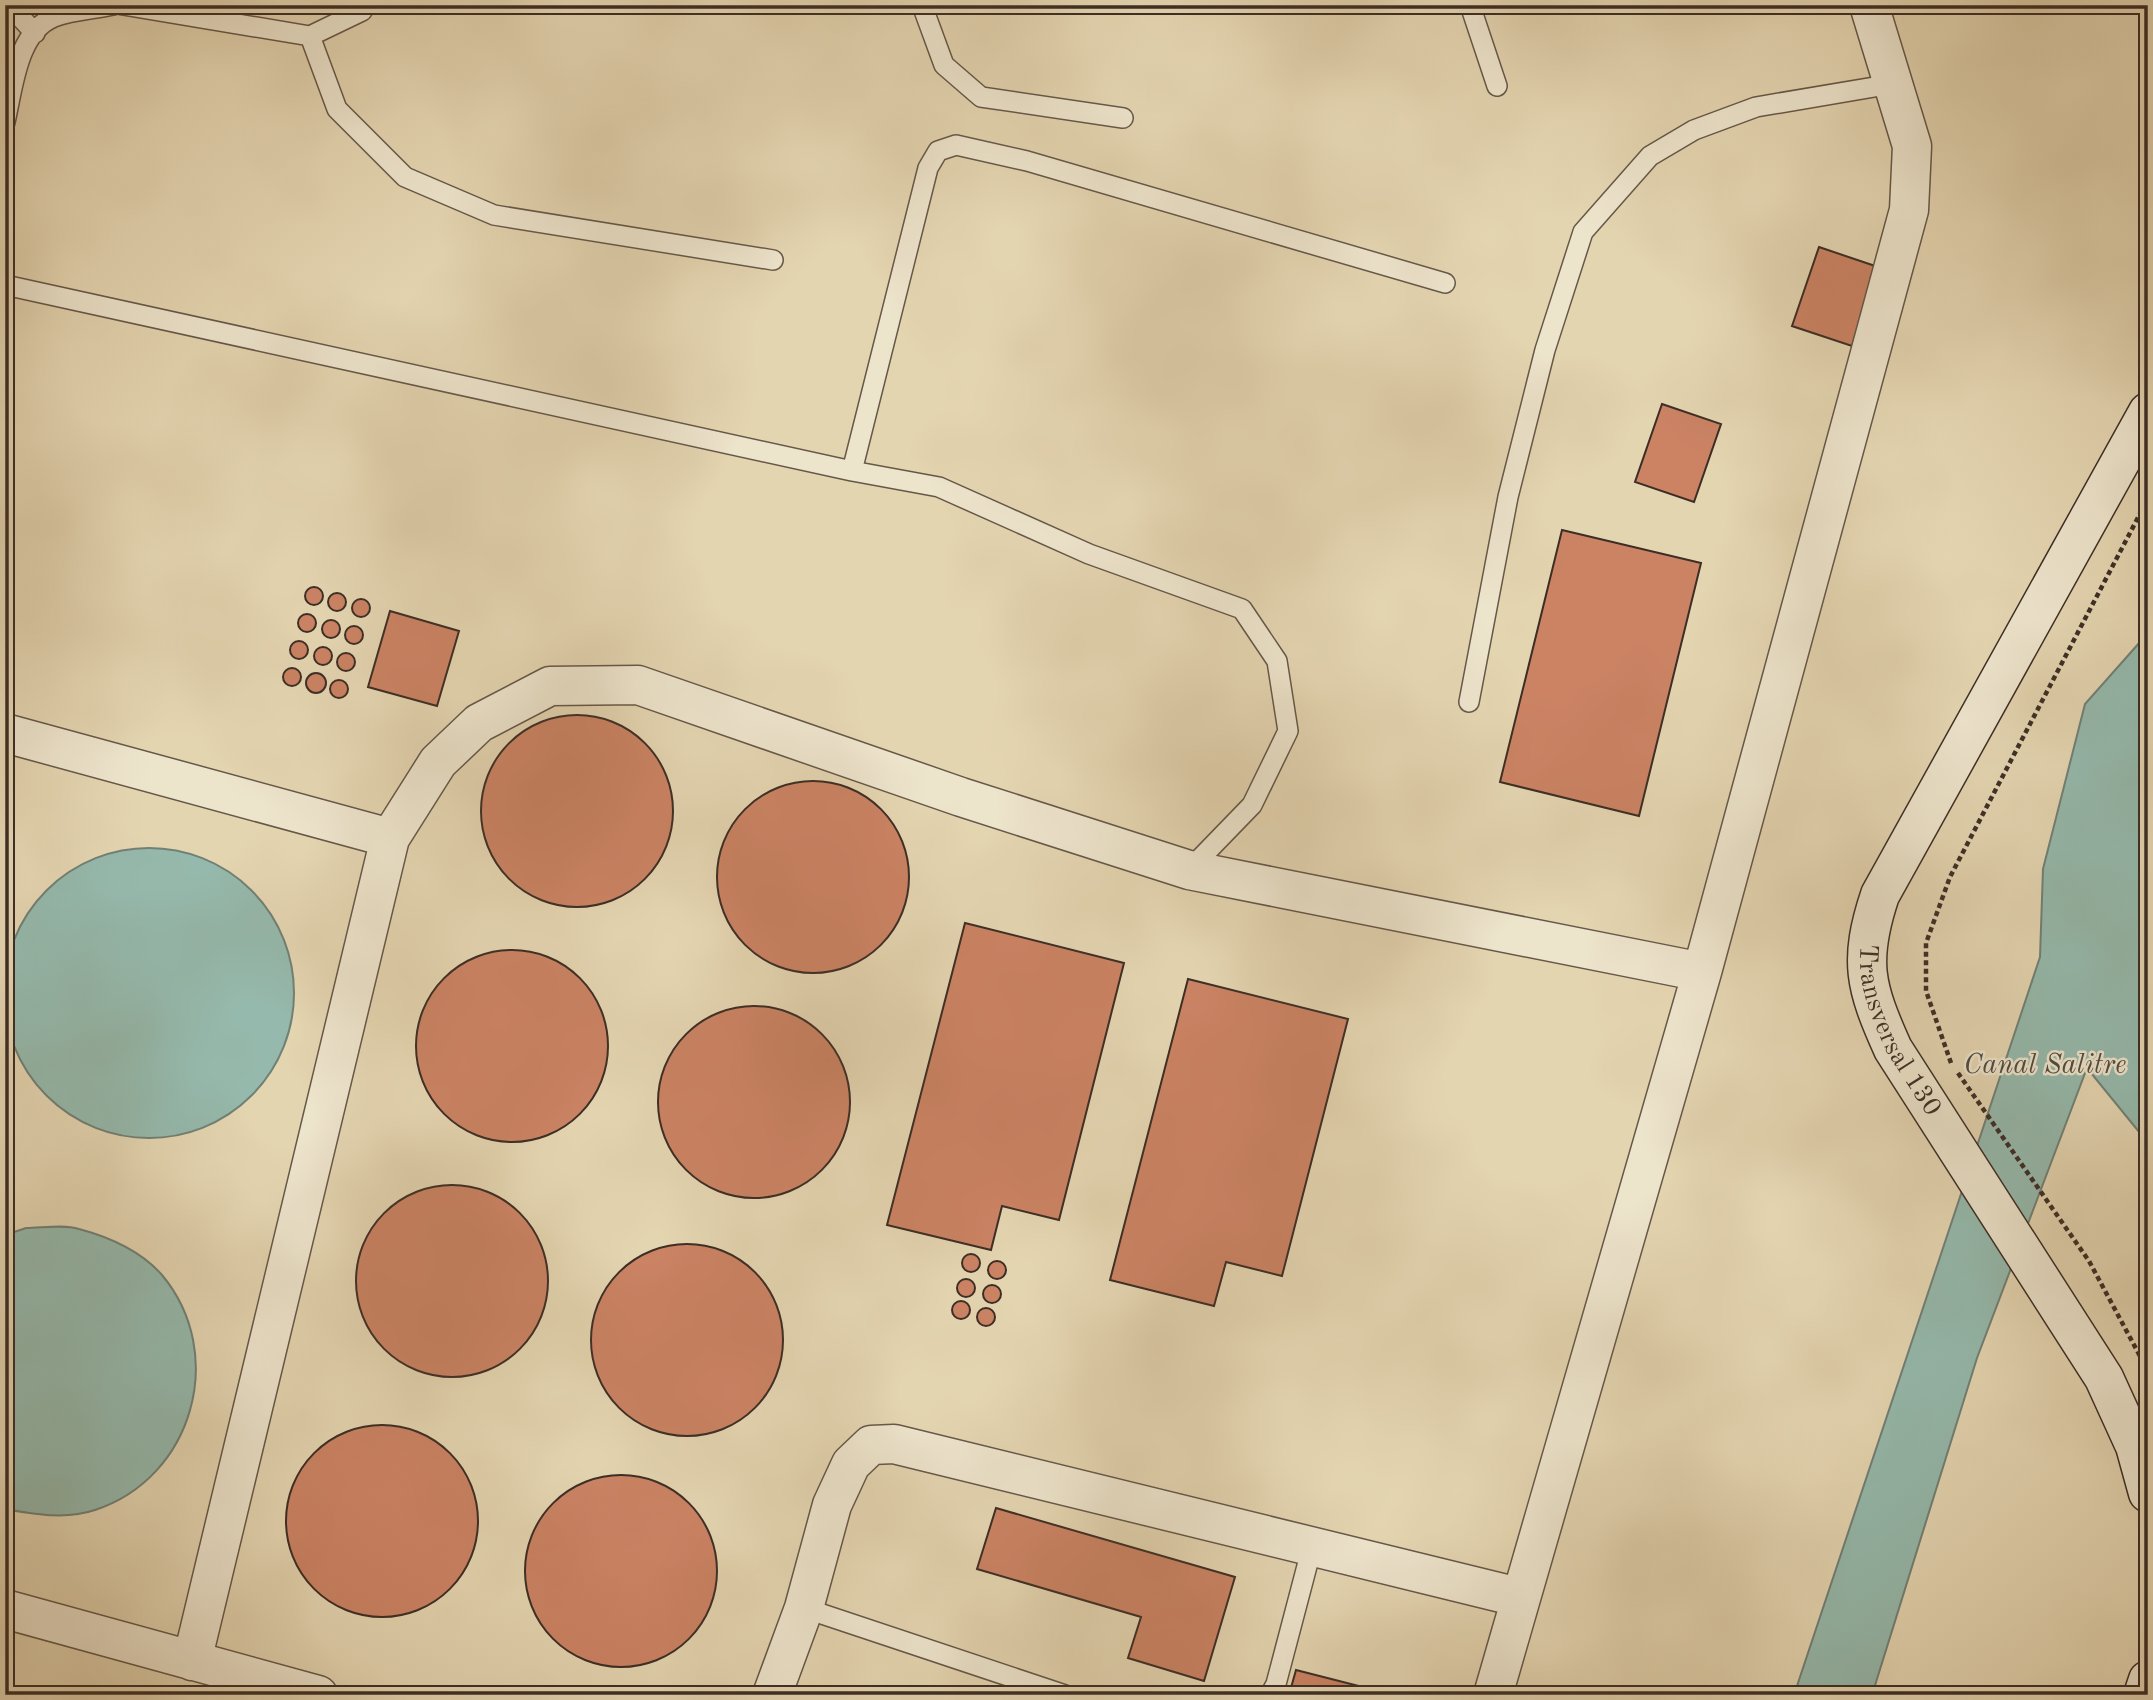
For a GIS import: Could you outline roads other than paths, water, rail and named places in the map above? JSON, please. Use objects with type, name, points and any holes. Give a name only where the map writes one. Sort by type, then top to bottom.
[{"type":"street","points":[[1493,1695],[1518,1597],[1702,972],[1909,209],[1912,146],[1869,5]]},
{"type":"street","name":"Transversal 130","points":[[2148,412],[1880,895],[1868,932],[1866,973],[1876,1012],[1894,1049],[2104,1378],[2135,1447],[2148,1493]]},
{"type":"street","points":[[192,1661],[390,838],[439,762],[479,723],[550,686],[638,685],[961,797],[1189,870],[1702,972]]},
{"type":"street","points":[[5,733],[390,838]]},
{"type":"street","points":[[772,1695],[804,1608],[832,1505],[851,1464],[871,1445],[894,1444],[1518,1597]]},
{"type":"street","points":[[5,1609],[318,1695]]},
{"type":"street","points":[[2143,1695],[2148,1680]]},
{"type":"lane","points":[[9,5],[35,33]]},
{"type":"lane","points":[[5,121],[21,54],[35,33],[53,17],[113,5]]},
{"type":"lane","points":[[123,5],[310,37],[362,11],[366,5]]},
{"type":"lane","points":[[922,5],[944,65],[981,97],[1123,118]]},
{"type":"lane","points":[[1470,5],[1497,86]]},
{"type":"lane","points":[[310,37],[337,109],[405,177],[494,215],[773,260]]},
{"type":"lane","points":[[1469,702],[1508,497],[1545,351],[1583,232],[1650,156],[1694,130],[1756,107],[1892,84]]},
{"type":"lane","points":[[852,471],[928,168],[938,151],[956,145],[1027,161],[1445,283]]},
{"type":"lane","points":[[5,285],[852,471],[939,487],[1089,554],[1242,609],[1277,662],[1288,731],[1252,805],[1189,870]]},
{"type":"lane","points":[[1270,1695],[1312,1547]]},
{"type":"lane","points":[[804,1608],[1065,1695]]},
{"type":"water","name":"Canal Salitre","points":[[2148,633],[2148,1143],[2087,1068],[1977,1358],[1872,1695],[1794,1695],[2040,957],[2043,869],[2085,704]]},
{"type":"water","points":[[149,848],[177,851],[217,865],[241,881],[261,901],[283,938],[291,965],[294,993],[291,1021],[277,1061],[261,1085],[241,1105],[204,1127],[177,1135],[149,1138],[121,1135],[81,1121],[57,1105],[37,1085],[15,1048],[7,1021],[4,993],[7,965],[21,925],[37,901],[57,881],[94,859],[121,851]]},
{"type":"water","points":[[26,1228],[73,1228],[102,1236],[134,1252],[162,1275],[182,1306],[193,1341],[196,1376],[190,1410],[177,1442],[156,1471],[129,1494],[84,1513],[50,1515],[5,1509],[5,1235]]}]
